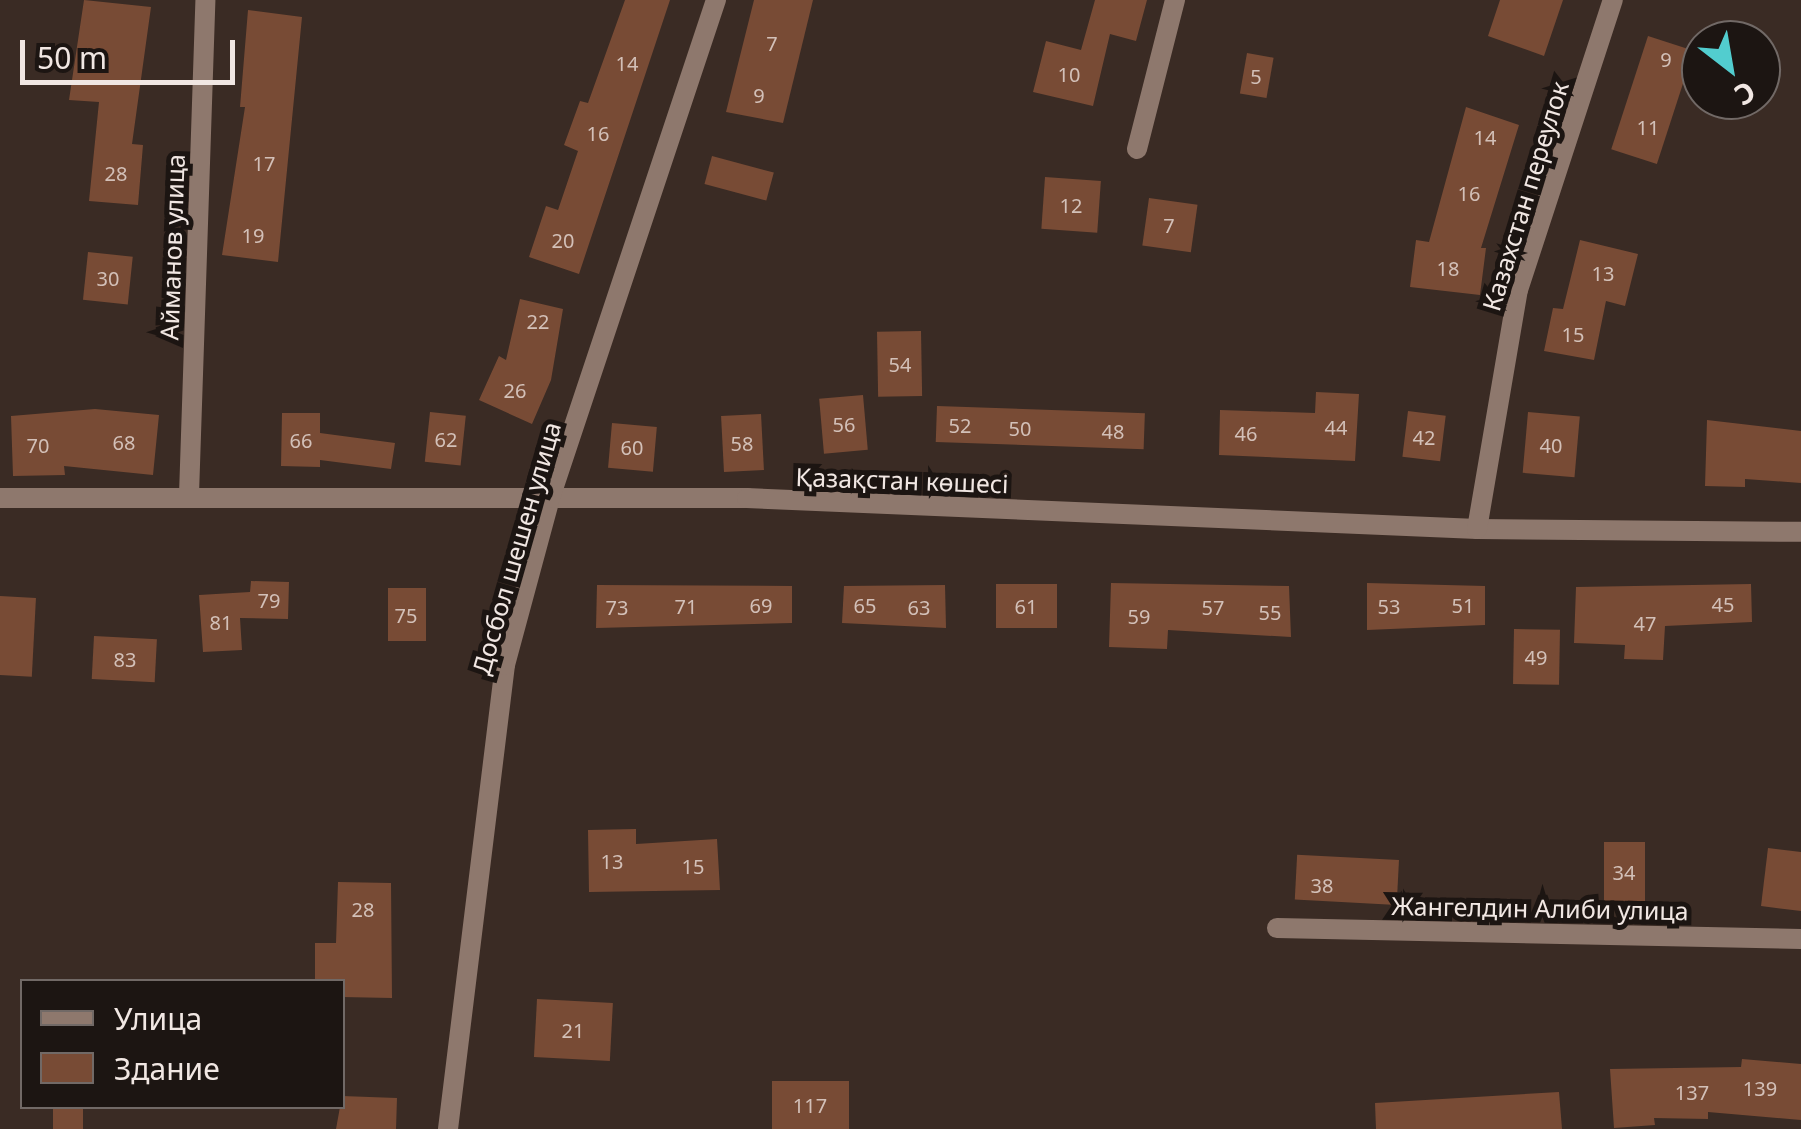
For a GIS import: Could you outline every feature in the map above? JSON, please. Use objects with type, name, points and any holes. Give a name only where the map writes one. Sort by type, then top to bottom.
[{"type":"street","name":"Айманов улица","points":[[189,496],[205,0]]},
{"type":"street","name":"Досбол шешен улица","points":[[448,1129],[505,665],[550,498],[716,0]]},
{"type":"street","points":[[1137,149],[1175,0]]},
{"type":"street","name":"Казахстан переулок","points":[[1477,529],[1518,290],[1613,0]]},
{"type":"street","name":"Қазақстан көшесі","points":[[0,498],[747,498],[1477,529],[1801,532]]},
{"type":"street","name":"Жангелдин Алиби улица","points":[[1277,928],[1801,939]]},
{"type":"building","points":[[84,0],[151,7],[132,144],[143,145],[138,205],[89,201],[99,102],[69,100]]},
{"type":"building","points":[[625,0],[670,0],[579,274],[529,257],[546,206],[558,210],[578,151],[564,145],[580,101],[588,103]]},
{"type":"building","points":[[754,0],[813,0],[783,123],[726,112]]},
{"type":"building","points":[[1095,0],[1147,0],[1136,41],[1110,34],[1093,106],[1033,92],[1046,41],[1081,50]]},
{"type":"building","points":[[1500,0],[1563,0],[1544,56],[1488,36]]},
{"type":"building","points":[[248,10],[302,17],[278,262],[222,255],[245,107],[240,107]]},
{"type":"building","points":[[1648,36],[1681,47],[1681,90],[1657,164],[1611,149]]},
{"type":"building","points":[[1247,53],[1274,58],[1266,98],[1240,93]]},
{"type":"building","points":[[1466,107],[1519,125],[1481,248],[1486,248],[1480,295],[1410,287],[1416,240],[1429,242]]},
{"type":"building","points":[[712,156],[774,173],[766,201],[704,184]]},
{"type":"building","points":[[1045,177],[1101,181],[1097,233],[1041,229]]},
{"type":"building","points":[[1149,198],[1198,205],[1191,252],[1142,246]]},
{"type":"building","points":[[1580,240],[1638,254],[1625,306],[1606,301],[1594,360],[1544,351],[1553,308],[1563,309]]},
{"type":"building","points":[[88,252],[133,257],[128,304],[83,300]]},
{"type":"building","points":[[520,299],[563,309],[551,380],[532,424],[479,400],[499,356],[506,360]]},
{"type":"building","points":[[921,331],[922,396],[878,397],[877,332]]},
{"type":"building","points":[[1316,392],[1359,394],[1355,461],[1219,455],[1220,410],[1315,413]]},
{"type":"building","points":[[863,395],[868,450],[824,454],[819,399]]},
{"type":"building","points":[[937,406],[1145,413],[1144,449],[936,442]]},
{"type":"building","points":[[95,409],[159,415],[153,475],[64,466],[65,475],[13,476],[11,416]]},
{"type":"building","points":[[1408,411],[1446,416],[1440,461],[1402,457]]},
{"type":"building","points":[[430,412],[466,416],[461,465],[425,462]]},
{"type":"building","points":[[1528,412],[1580,417],[1574,477],[1523,473]]},
{"type":"building","points":[[282,413],[320,413],[320,433],[395,443],[391,469],[320,460],[320,467],[281,466]]},
{"type":"building","points":[[761,414],[764,470],[724,472],[721,416]]},
{"type":"building","points":[[1707,420],[1801,431],[1801,483],[1745,479],[1745,487],[1705,486]]},
{"type":"building","points":[[612,423],[657,427],[653,472],[608,468]]},
{"type":"building","points":[[251,581],[289,582],[288,619],[240,618],[242,650],[203,652],[199,595],[250,592]]},
{"type":"building","points":[[1111,583],[1289,586],[1291,637],[1168,630],[1167,649],[1109,647]]},
{"type":"building","points":[[1367,583],[1485,586],[1485,625],[1367,630]]},
{"type":"building","points":[[996,584],[1057,584],[1057,628],[996,628]]},
{"type":"building","points":[[1751,584],[1752,622],[1665,626],[1663,660],[1624,659],[1625,645],[1574,643],[1576,587]]},
{"type":"building","points":[[597,585],[792,586],[792,623],[596,628]]},
{"type":"building","points":[[945,585],[946,628],[842,623],[844,586]]},
{"type":"building","points":[[388,588],[426,588],[426,641],[388,641]]},
{"type":"building","points":[[0,596],[36,598],[32,677],[0,675]]},
{"type":"building","points":[[1514,629],[1560,630],[1559,685],[1513,684]]},
{"type":"building","points":[[94,636],[157,639],[155,682],[92,679]]},
{"type":"building","points":[[636,829],[636,844],[717,839],[720,890],[589,892],[588,830]]},
{"type":"building","points":[[1604,842],[1645,842],[1645,901],[1604,901]]},
{"type":"building","points":[[1768,848],[1801,852],[1801,911],[1761,906]]},
{"type":"building","points":[[1297,855],[1399,860],[1397,905],[1295,900]]},
{"type":"building","points":[[338,882],[391,883],[392,998],[345,997],[345,979],[315,979],[315,943],[336,943]]},
{"type":"building","points":[[537,999],[613,1003],[610,1061],[534,1057]]},
{"type":"building","points":[[1742,1059],[1801,1064],[1801,1120],[1708,1112],[1708,1119],[1654,1118],[1655,1125],[1614,1128],[1610,1069],[1741,1067]]},
{"type":"building","points":[[772,1081],[849,1081],[849,1129],[772,1129]]},
{"type":"building","points":[[1559,1092],[1562,1129],[1376,1129],[1375,1103]]},
{"type":"building","points":[[345,1096],[397,1098],[396,1129],[336,1129],[340,1109],[345,1109]]},
{"type":"building","points":[[53,1109],[83,1109],[83,1129],[53,1129]]}]
